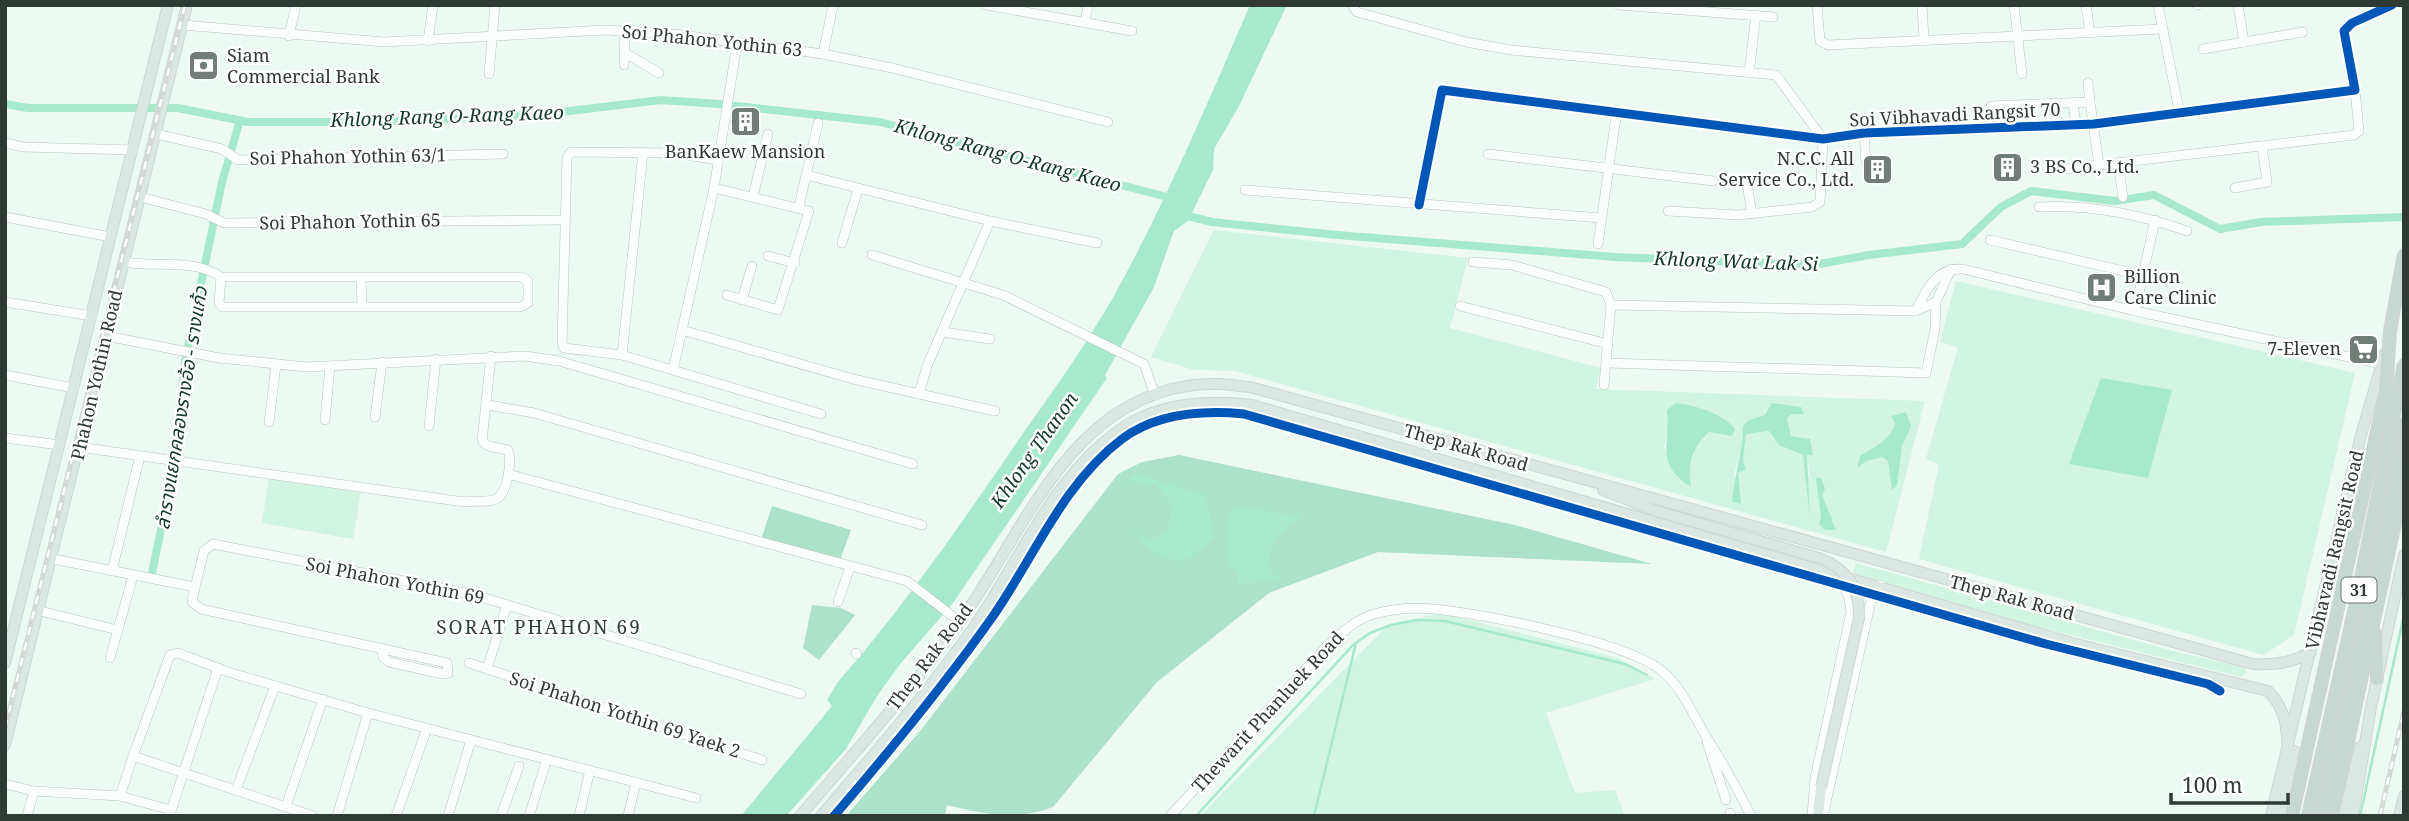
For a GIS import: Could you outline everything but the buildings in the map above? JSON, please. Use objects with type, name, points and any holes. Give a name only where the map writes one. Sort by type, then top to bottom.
[{"type":"highway","points":[[2291,816],[2386,391],[2390,331],[2404,254]]},
{"type":"highway","name":"31","points":[[2306,816],[2357,598],[2404,366]]},
{"type":"highway","name":"31","points":[[2321,816],[2371,596],[2404,424]]},
{"type":"highway","name":"31","points":[[2332,816],[2404,481]]},
{"type":"highway","points":[[2375,612],[2377,679]]},
{"type":"main road","name":"Phahon Yothin Road","points":[[5,663],[168,5]]},
{"type":"main road","name":"Phahon Yothin Road","points":[[5,745],[53,559],[187,5]]},
{"type":"main road","name":"Vibhavadi Rangsit Road","points":[[2271,816],[2361,435],[2404,285]]},
{"type":"main road","points":[[91,320],[107,332]]},
{"type":"main road","name":"Thep Rak Road","points":[[800,816],[908,690],[960,622],[1058,467],[1080,442],[1115,415],[1155,395],[1206,384],[1250,387],[2253,664],[2274,665],[2296,660],[2311,652]]},
{"type":"main road","name":"Thep Rak Road","points":[[821,816],[899,724],[972,630],[1071,476],[1093,451],[1126,426],[1166,409],[1210,401],[1252,405],[2072,643],[2268,691],[2280,703],[2287,725],[2288,752]]},
{"type":"main road","points":[[1585,481],[1619,499],[1822,559],[1844,572],[1852,582],[1857,593],[1859,618],[1821,787],[1820,816]]},
{"type":"main road","name":"31","points":[[2353,816],[2371,707],[2404,555]]},
{"type":"main road","points":[[2281,816],[2311,680],[2316,628]]},
{"type":"main road","points":[[2247,687],[2253,676],[2253,664]]},
{"type":"main road","points":[[2344,816],[2371,707]]},
{"type":"main road","points":[[2399,816],[2404,796]]},
{"type":"street","points":[[289,36],[296,5]]},
{"type":"street","points":[[428,41],[433,5]]},
{"type":"street","points":[[489,74],[490,36],[495,5]]},
{"type":"street","points":[[823,54],[833,5]]},
{"type":"street","points":[[986,5],[1132,31]]},
{"type":"street","points":[[1085,22],[1088,5]]},
{"type":"street","points":[[1352,5],[1357,12],[1466,42],[1511,50],[1776,75],[1823,139],[1820,202],[1812,208],[1738,215],[1668,211]]},
{"type":"street","points":[[1619,5],[1773,17]]},
{"type":"street","points":[[1816,5],[1820,41],[1824,44],[1924,38],[2019,38],[2162,29]]},
{"type":"street","points":[[1922,5],[1924,38]]},
{"type":"street","points":[[2014,5],[2022,74]]},
{"type":"street","points":[[2086,5],[2090,33]]},
{"type":"street","points":[[2158,5],[2180,115]]},
{"type":"street","points":[[2238,5],[2245,42]]},
{"type":"street","points":[[2065,169],[2354,135],[2358,131],[2355,90],[2344,31],[2352,23],[2392,5]]},
{"type":"street","points":[[1749,73],[1756,15]]},
{"type":"street","name":"Soi Phahon Yothin 63","points":[[183,24],[289,36],[384,42],[625,31],[674,34],[823,54],[1108,122]]},
{"type":"street","points":[[624,65],[625,31]]},
{"type":"street","points":[[2203,49],[2303,32]]},
{"type":"street","points":[[673,370],[713,188],[737,44]]},
{"type":"street","points":[[625,54],[659,73]]},
{"type":"street","points":[[2088,83],[2099,165]]},
{"type":"street","name":"Soi Vibhavadi Rangsit 70","points":[[1419,205],[1442,89],[1823,139],[1864,134],[2094,124],[2180,115],[2355,90]]},
{"type":"street","points":[[1992,106],[2090,102]]},
{"type":"street","points":[[2073,103],[2076,125]]},
{"type":"street","points":[[1598,244],[1618,110]]},
{"type":"street","points":[[799,206],[818,123]]},
{"type":"street","name":"Soi Phahon Yothin 63/1","points":[[156,134],[222,149],[238,160],[503,154]]},
{"type":"street","points":[[753,196],[768,134]]},
{"type":"street","points":[[1864,134],[1866,163]]},
{"type":"street","points":[[5,143],[23,147],[133,150]]},
{"type":"street","points":[[2235,188],[2267,182],[2262,146]]},
{"type":"street","points":[[718,160],[643,153],[571,152],[568,157],[564,220],[562,344],[565,348],[622,355],[821,414]]},
{"type":"street","points":[[622,355],[643,153]]},
{"type":"street","points":[[1488,154],[1713,181]]},
{"type":"street","points":[[2118,163],[2123,197]]},
{"type":"street","points":[[806,175],[990,221],[1097,243]]},
{"type":"street","points":[[1746,179],[1752,213]]},
{"type":"street","points":[[713,188],[799,206],[809,211],[795,263],[778,310],[727,295]]},
{"type":"street","points":[[842,243],[858,189]]},
{"type":"street","points":[[1245,190],[1601,218]]},
{"type":"street","name":"Soi Phahon Yothin 65","points":[[140,197],[206,214],[224,223],[564,220]]},
{"type":"street","points":[[2039,207],[2072,206],[2155,220],[2187,231]]},
{"type":"street","points":[[5,217],[111,237]]},
{"type":"street","points":[[2135,311],[2155,220]]},
{"type":"street","points":[[919,394],[990,221]]},
{"type":"street","points":[[1990,240],[2141,275]]},
{"type":"street","points":[[872,255],[1003,295],[1078,330],[1144,364],[1155,395]]},
{"type":"street","points":[[768,256],[795,263]]},
{"type":"street","points":[[124,262],[197,266],[221,277],[521,277],[528,281],[527,303],[520,307],[222,307],[219,303],[221,277]]},
{"type":"street","points":[[1473,262],[1512,265],[1603,290],[1611,304],[1604,385]]},
{"type":"street","points":[[743,300],[752,266]]},
{"type":"street","points":[[1916,310],[1933,281],[1951,269],[2382,364]]},
{"type":"street","points":[[1608,363],[1926,373],[1935,329],[1936,302],[1951,269]]},
{"type":"street","points":[[362,278],[362,305]]},
{"type":"street","points":[[5,302],[91,320]]},
{"type":"street","points":[[1611,304],[1916,310],[1936,302]]},
{"type":"street","points":[[1460,306],[1608,344]]},
{"type":"street","points":[[682,330],[840,375],[995,411]]},
{"type":"street","points":[[107,332],[179,351],[276,364],[330,366],[491,356],[525,356],[559,361],[913,464]]},
{"type":"street","points":[[943,332],[990,339]]},
{"type":"street","points":[[79,447],[464,502],[497,498],[508,474],[508,450],[488,446],[482,441],[488,405],[491,356]]},
{"type":"street","points":[[429,426],[436,359]]},
{"type":"street","points":[[375,417],[382,362]]},
{"type":"street","points":[[269,422],[276,364]]},
{"type":"street","points":[[325,420],[330,366]]},
{"type":"street","points":[[5,375],[74,388]]},
{"type":"street","points":[[488,405],[534,413],[922,525]]},
{"type":"street","points":[[5,438],[60,445]]},
{"type":"street","points":[[112,571],[140,456]]},
{"type":"street","points":[[508,474],[907,581],[960,622]]},
{"type":"street","name":"Soi Phahon Yothin 69","points":[[195,587],[204,551],[213,544],[471,594],[802,694]]},
{"type":"street","points":[[53,559],[195,587],[192,602],[201,609],[447,663],[448,673],[389,662],[383,657],[382,649]]},
{"type":"street","points":[[838,602],[850,567]]},
{"type":"street","points":[[1812,816],[1815,778],[1851,612],[1849,597],[1835,573]]},
{"type":"street","points":[[110,658],[133,576]]},
{"type":"street","points":[[1820,816],[1873,594],[1880,586]]},
{"type":"street","points":[[1851,612],[1861,604],[1869,612]]},
{"type":"street","name":"Soi Phahon Yothin 69 Yaek 2","points":[[487,669],[507,605]]},
{"type":"street","name":"Thewarit Phanluek Road","points":[[1170,816],[1326,647],[1348,628],[1371,614],[1399,609],[1441,610],[1560,633],[1633,656],[1661,670],[1674,684],[1722,758],[1752,816]]},
{"type":"street","points":[[40,611],[118,630]]},
{"type":"street","points":[[120,796],[170,655],[178,653],[218,668],[368,713],[696,798]]},
{"type":"street","name":"Soi Phahon Yothin 69 Yaek 2","points":[[468,663],[762,760]]},
{"type":"street","points":[[5,784],[34,791],[120,796],[172,814],[218,668]]},
{"type":"street","points":[[236,790],[275,686]]},
{"type":"street","points":[[286,806],[323,699]]},
{"type":"street","points":[[337,816],[368,713]]},
{"type":"street","points":[[396,816],[427,728]]},
{"type":"street","name":"Thewarit Phanluek Road","points":[[1704,734],[1726,800]]},
{"type":"street","points":[[448,816],[471,740]]},
{"type":"street","points":[[133,757],[313,816]]},
{"type":"street","points":[[529,816],[547,759]]},
{"type":"street","points":[[501,816],[519,766]]},
{"type":"street","points":[[579,816],[590,770]]},
{"type":"street","points":[[628,816],[636,782]]},
{"type":"street","points":[[27,816],[34,791]]},
{"type":"shaded area","points":[[1214,230],[1468,258],[1450,328],[1601,368],[1596,389],[1925,401],[1886,552],[1235,371],[1194,370],[1151,357]],"holes":[[[1676,403],[1708,411],[1723,418],[1734,429],[1732,436],[1709,432],[1698,444],[1691,464],[1690,487],[1664,448],[1669,424],[1668,410]],[[1801,407],[1787,418],[1791,436],[1810,439],[1813,455],[1807,455],[1811,485],[1803,455],[1779,445],[1769,431],[1746,434],[1743,461],[1746,469],[1738,472],[1740,504],[1734,474],[1743,445],[1743,426],[1750,420]],[[1898,414],[1908,433],[1892,489],[1888,461],[1882,456],[1866,461],[1867,451],[1880,444],[1893,428],[1895,424],[1891,416]]]},
{"type":"shaded area","points":[[1956,281],[2355,373],[2294,635],[2264,655],[1919,559],[1939,465],[1926,459],[1958,347],[1940,342]]},
{"type":"shaded area","points":[[1179,455],[1515,525],[1652,564],[1378,552],[1269,593],[1157,682],[1053,807],[1026,814],[1000,815],[947,805],[945,816],[846,816],[921,730],[1118,474],[1142,462]]},
{"type":"shaded area","points":[[269,477],[361,491],[353,539],[262,523]]},
{"type":"shaded area","points":[[772,506],[851,530],[840,560],[761,540]]},
{"type":"shaded area","points":[[1856,563],[2177,652],[2243,667],[2247,672],[2241,677],[2037,627],[1852,574]]},
{"type":"shaded area","points":[[812,605],[841,608],[855,615],[819,660],[803,648]]},
{"type":"shaded area","points":[[1442,613],[1618,658],[1655,679],[1546,713],[1575,793],[1615,790],[1625,816],[1200,816],[1389,624]]},
{"type":"water","name":"Khlong Thanon","points":[[1250,5],[1287,5],[1239,106],[1214,149],[1213,170],[1188,221],[1174,231],[1154,287],[1105,375],[1107,378],[953,603],[901,663],[877,696],[846,749],[786,816],[741,816],[832,706],[827,700],[837,683],[929,567],[1092,333],[1152,224]]},
{"type":"water","points":[[2101,378],[2172,390],[2148,478],[2069,464]]},
{"type":"water","points":[[1676,403],[1708,411],[1723,418],[1735,429],[1732,436],[1709,432],[1698,444],[1691,464],[1691,487],[1672,470],[1668,461],[1667,410]]},
{"type":"water","points":[[1772,403],[1801,407],[1804,414],[1792,414],[1787,418],[1791,436],[1810,439],[1813,455],[1807,455],[1810,518],[1803,455],[1779,445],[1769,431],[1746,434],[1743,461],[1746,469],[1738,473],[1741,504],[1732,502],[1743,426],[1749,420],[1765,415]]},
{"type":"water","points":[[1906,412],[1911,426],[1902,447],[1897,485],[1892,490],[1888,461],[1882,457],[1866,461],[1857,468],[1860,456],[1889,435],[1895,424],[1891,416]]},
{"type":"water","points":[[1133,473],[1206,495],[1214,538],[1190,558],[1177,562],[1148,550],[1131,532],[1151,540],[1167,530],[1172,506],[1155,484],[1131,481],[1124,484]]},
{"type":"water","points":[[1816,478],[1821,478],[1825,489],[1822,495],[1836,530],[1825,530],[1819,524],[1821,517]]},
{"type":"water","points":[[1235,507],[1302,516],[1282,532],[1273,545],[1269,570],[1282,580],[1238,584],[1236,572],[1229,565],[1228,521]]},
{"type":"waterway","name":"Khlong Rang O-Rang Kaeo","points":[[5,104],[28,108],[178,108],[248,122],[378,122],[536,115],[661,100],[719,104],[880,122],[1171,198]]},
{"type":"waterway","name":"ลำรางแยกคลองรางอ้อ - รางแก้ว","points":[[152,573],[174,466],[185,361],[222,182],[240,120]]},
{"type":"waterway","name":"Khlong Wat Lak Si","points":[[1180,214],[1212,222],[1337,235],[1615,257],[1814,265],[1869,255],[1962,244],[2001,207],[2031,191],[2115,201],[2154,195],[2220,229],[2261,222],[2404,217]]},
{"type":"waterway","points":[[2360,816],[2404,615]]},
{"type":"waterway","points":[[1196,816],[1353,645],[1370,633],[1391,625],[1417,620],[1445,621],[1625,664],[1647,675]]},
{"type":"waterway","points":[[1314,816],[1356,643]]},
{"type":"railway","points":[[5,728],[185,5]]},
{"type":"railway","points":[[2380,816],[2404,711]]},
{"type":"cycle path","points":[[1419,205],[1442,90],[1823,139],[1864,133],[2094,124],[2355,90],[2344,31],[2352,23],[2392,5]]},
{"type":"cycle path","points":[[834,816],[915,719],[972,645],[1082,478],[1101,457],[1136,430],[1165,419],[1196,413],[1244,414],[2046,644],[2208,684],[2220,691]]},
{"type":"place","name":"Siam Commercial Bank","points":[[204,66]]},
{"type":"place","name":"BanKaew Mansion","points":[[745,121]]},
{"type":"place","name":"3 BS Co., Ltd.","points":[[2007,167]]},
{"type":"place","name":"N.C.C. All Service Co., Ltd.","points":[[1877,169]]},
{"type":"place","name":"Billion Care Clinic","points":[[2101,287]]},
{"type":"place","name":"7-Eleven","points":[[2364,349]]},
{"type":"district","name":"SORAT PHAHON 69","points":[[539,627]]}]
